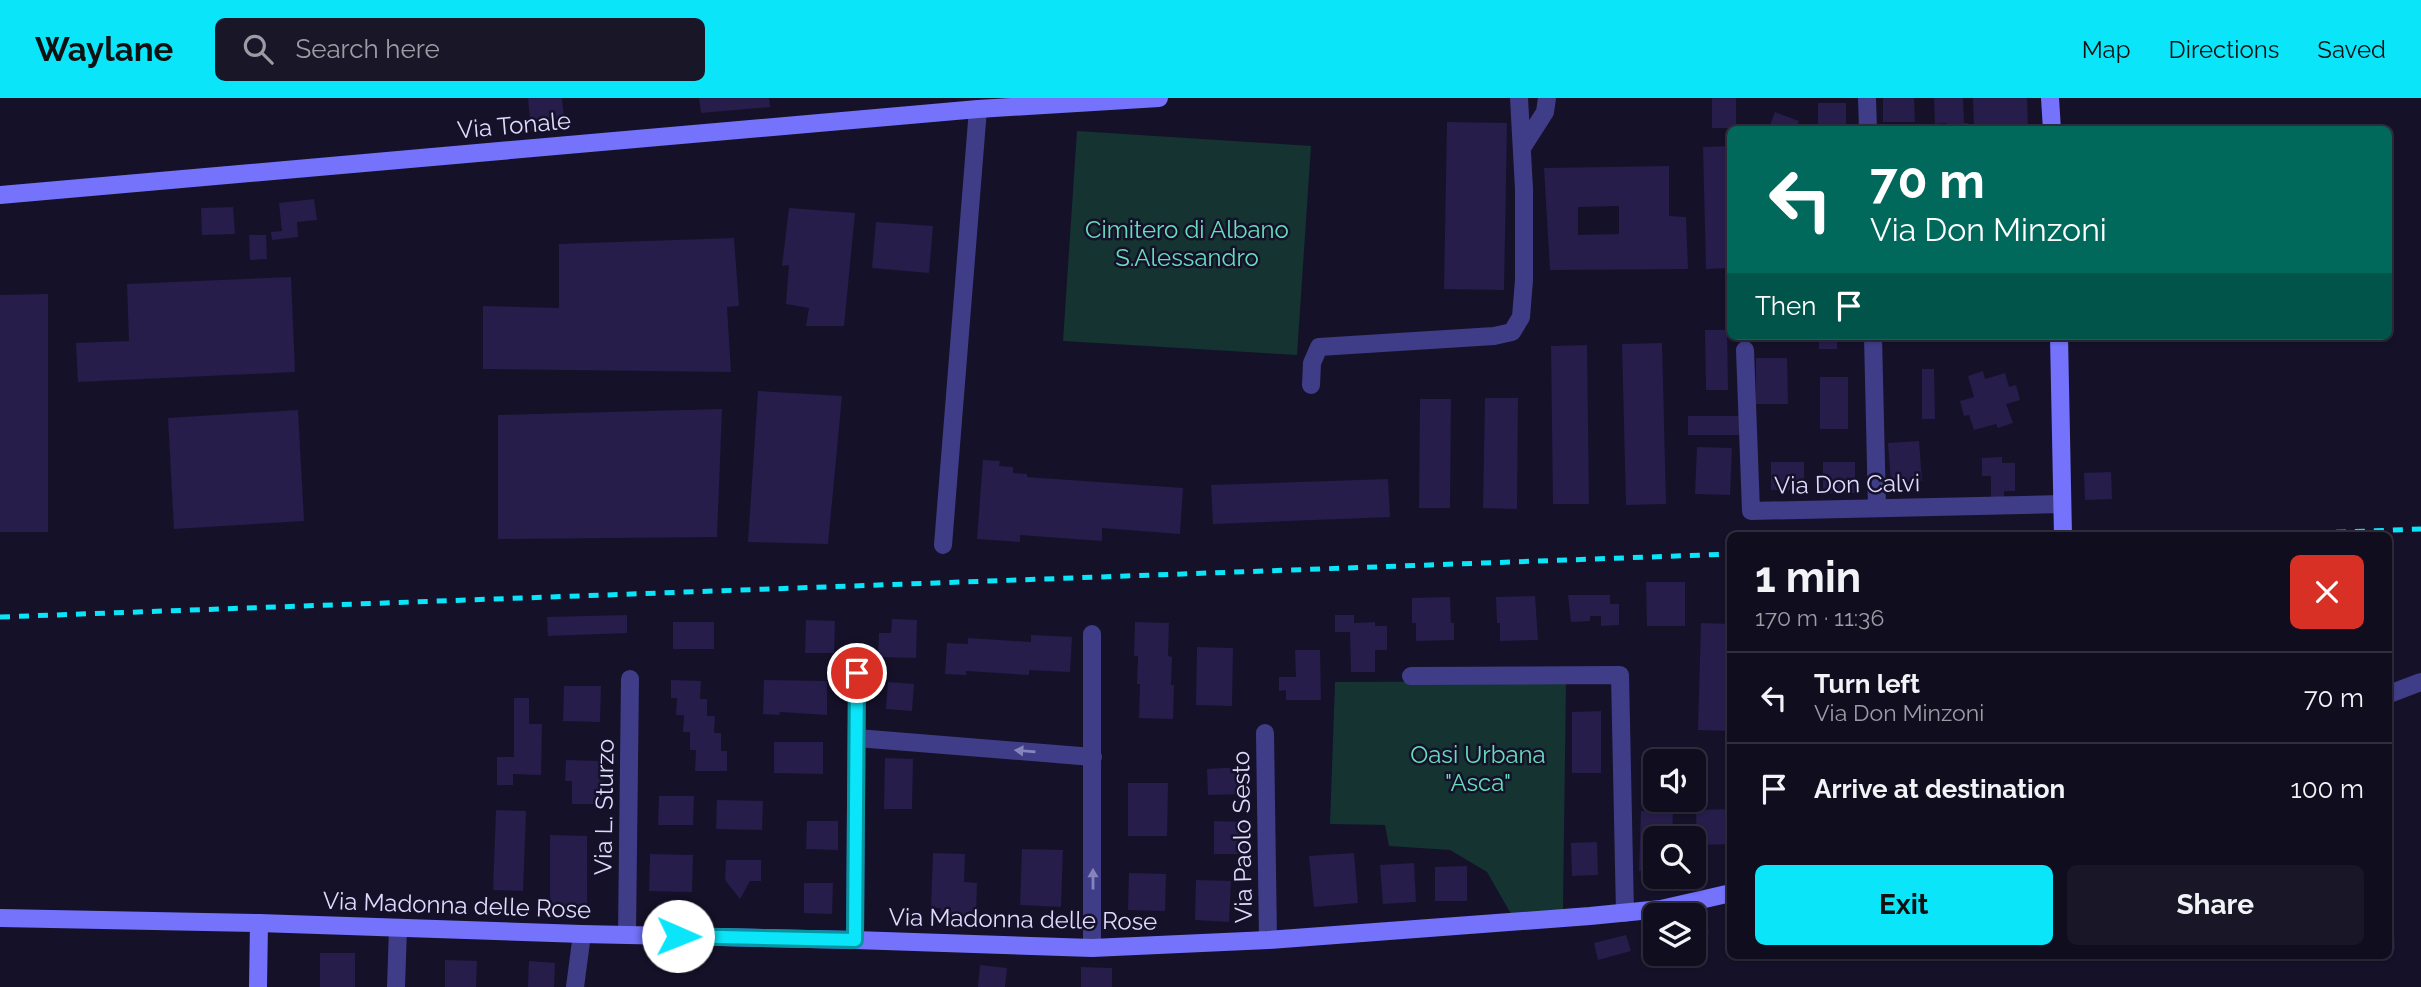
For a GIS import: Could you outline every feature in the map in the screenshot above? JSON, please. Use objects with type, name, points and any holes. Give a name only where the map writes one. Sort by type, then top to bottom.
[{"type":"street","name":"Via Tonale","points":[[0,195],[978,109],[1159,98]]},
{"type":"street","points":[[1311,385],[1312,363],[1319,347],[1494,336],[1511,332],[1521,317],[1524,281],[1519,98]]},
{"type":"street","points":[[1522,148],[1545,112],[1547,98]]},
{"type":"street","points":[[1867,98],[1868,126]]},
{"type":"street","points":[[2050,98],[2052,126]]},
{"type":"street","points":[[943,545],[978,109]]},
{"type":"street","points":[[1873,340],[1877,508]]},
{"type":"street","points":[[2059,340],[2063,532]]},
{"type":"street","name":"Via Don Calvi","points":[[1745,350],[1751,511],[2062,504]]},
{"type":"street","points":[[1092,634],[1092,948]]},
{"type":"street","points":[[855,940],[857,673]]},
{"type":"street","points":[[1411,676],[1620,675],[1625,912]]},
{"type":"street","name":"Via L. Sturzo","points":[[628,934],[631,679]]},
{"type":"street","points":[[2392,693],[2421,682]]},
{"type":"street","name":"Via Paolo Sesto","points":[[1265,733],[1269,940]]},
{"type":"street","points":[[857,738],[1093,757]]},
{"type":"street","name":"Via Madonna delle Rose","points":[[0,918],[259,923],[1092,948],[1269,940],[1661,909],[1727,894]]},
{"type":"street","points":[[258,987],[259,923]]},
{"type":"street","points":[[396,987],[398,928]]},
{"type":"street","points":[[575,987],[582,934]]},
{"type":"green space","name":"Cimitero di Albano S.Alessandro","points":[[1077,131],[1311,146],[1297,355],[1063,341]]},
{"type":"green space","name":"Oasi Urbana \"Asca\"","points":[[1566,681],[1563,911],[1511,914],[1487,872],[1450,850],[1389,846],[1385,825],[1330,824],[1335,682]]},
{"type":"building","points":[[528,98],[562,98],[565,128],[531,131]]},
{"type":"building","points":[[699,98],[769,98],[770,107],[701,113]]},
{"type":"building","points":[[1712,98],[1736,98],[1736,126],[1712,128]]},
{"type":"building","points":[[1883,98],[1914,98],[1915,122],[1883,122]]},
{"type":"building","points":[[1934,98],[1963,98],[1964,123],[1968,123],[1968,126],[1935,124]]},
{"type":"building","points":[[1973,98],[2027,98],[2028,126],[1974,126]]},
{"type":"building","points":[[1818,103],[1846,103],[1846,126],[1818,126]]},
{"type":"building","points":[[1775,112],[1799,121],[1797,126],[1770,126]]},
{"type":"building","points":[[1447,122],[1507,123],[1504,290],[1444,289]]},
{"type":"building","points":[[1727,146],[1727,268],[1706,269],[1703,147]]},
{"type":"building","points":[[1669,166],[1669,216],[1686,217],[1688,269],[1550,270],[1544,168]],"holes":[[[1619,206],[1619,234],[1578,235],[1578,207]]]},
{"type":"building","points":[[314,199],[317,220],[297,222],[298,237],[272,240],[271,232],[282,231],[279,203]]},
{"type":"building","points":[[233,207],[235,234],[202,235],[201,208]]},
{"type":"building","points":[[789,208],[855,213],[844,326],[806,326],[809,308],[786,304],[789,265],[782,266]]},
{"type":"building","points":[[876,222],[933,226],[929,273],[872,268]]},
{"type":"building","points":[[249,235],[266,235],[267,259],[250,260]]},
{"type":"building","points":[[734,238],[739,306],[727,307],[731,372],[483,369],[483,306],[559,308],[559,244]]},
{"type":"building","points":[[291,277],[295,372],[78,382],[76,343],[129,341],[127,284]]},
{"type":"building","points":[[48,294],[48,532],[0,532],[0,295]]},
{"type":"building","points":[[1705,330],[1727,330],[1728,390],[1706,390]]},
{"type":"building","points":[[1819,340],[1837,340],[1837,349],[1819,349]]},
{"type":"building","points":[[1662,343],[1666,504],[1626,505],[1622,344]]},
{"type":"building","points":[[1587,345],[1589,504],[1553,504],[1551,346]]},
{"type":"building","points":[[1756,358],[1787,358],[1788,404],[1756,404]]},
{"type":"building","points":[[1922,369],[1934,369],[1935,419],[1922,419]]},
{"type":"building","points":[[1983,371],[1985,379],[2005,373],[2009,387],[2016,385],[2020,400],[2006,404],[2013,423],[1998,428],[1996,424],[1974,430],[1969,415],[1964,416],[1960,401],[1974,397],[1968,376]]},
{"type":"building","points":[[1820,377],[1848,377],[1848,429],[1820,429]]},
{"type":"building","points":[[758,391],[842,396],[828,544],[748,542]]},
{"type":"building","points":[[1485,398],[1518,398],[1517,509],[1483,508]]},
{"type":"building","points":[[1420,399],[1451,399],[1450,508],[1419,508]]},
{"type":"building","points":[[722,409],[717,537],[498,539],[498,415]]},
{"type":"building","points":[[298,410],[304,521],[174,529],[168,418]]},
{"type":"building","points":[[1688,416],[1739,416],[1739,435],[1688,435]]},
{"type":"building","points":[[1919,441],[1922,481],[1891,483],[1888,443]]},
{"type":"building","points":[[1697,447],[1732,448],[1730,495],[1695,494]]},
{"type":"building","points":[[2002,457],[2002,463],[2015,463],[2015,491],[2004,491],[2004,500],[1991,500],[1991,476],[1982,476],[1982,458]]},
{"type":"building","points":[[983,460],[1000,461],[999,466],[1013,467],[1013,473],[1027,474],[1027,477],[1183,488],[1180,534],[1102,528],[1102,541],[1020,535],[1020,542],[977,539]]},
{"type":"building","points":[[1771,462],[1804,462],[1804,490],[1771,490]]},
{"type":"building","points":[[1823,462],[1855,462],[1855,493],[1823,493]]},
{"type":"building","points":[[2111,472],[2112,499],[2085,500],[2084,473]]},
{"type":"building","points":[[1388,479],[1390,517],[1213,524],[1211,485]]},
{"type":"building","points":[[1646,582],[1685,582],[1685,626],[1647,626]]},
{"type":"building","points":[[1568,595],[1610,595],[1610,604],[1619,604],[1619,625],[1601,626],[1601,616],[1590,616],[1590,621],[1571,622]]},
{"type":"building","points":[[1535,596],[1538,640],[1500,641],[1496,597]]},
{"type":"building","points":[[1450,597],[1454,640],[1416,641],[1416,623],[1412,623],[1412,598]]},
{"type":"building","points":[[627,615],[627,633],[548,636],[547,617]]},
{"type":"building","points":[[1335,615],[1354,615],[1354,623],[1375,622],[1375,626],[1387,626],[1387,650],[1375,650],[1375,672],[1351,672],[1350,632],[1335,632]]},
{"type":"building","points":[[892,619],[917,620],[916,658],[878,657],[879,633],[891,633]]},
{"type":"building","points":[[806,620],[835,621],[834,653],[805,653]]},
{"type":"building","points":[[673,622],[714,622],[714,649],[673,649]]},
{"type":"building","points":[[1135,622],[1169,623],[1168,656],[1172,657],[1171,685],[1174,685],[1173,719],[1139,718],[1138,656],[1134,656]]},
{"type":"building","points":[[1701,623],[1727,624],[1727,731],[1698,730]]},
{"type":"building","points":[[1031,635],[1072,637],[1070,672],[1029,670],[1029,675],[966,671],[966,675],[945,674],[947,643],[968,644],[968,638],[1031,642]]},
{"type":"building","points":[[1197,647],[1233,648],[1232,706],[1196,705]]},
{"type":"building","points":[[1295,650],[1320,650],[1321,700],[1286,700],[1286,690],[1279,691],[1279,677],[1296,677]]},
{"type":"building","points":[[671,680],[701,681],[700,699],[707,699],[707,716],[715,716],[714,733],[721,733],[721,751],[727,751],[727,771],[695,771],[696,750],[690,750],[690,732],[683,732],[684,715],[676,715],[677,698],[671,698]]},
{"type":"building","points":[[764,680],[827,681],[827,715],[780,712],[779,715],[763,714]]},
{"type":"building","points":[[888,682],[914,684],[912,711],[886,709]]},
{"type":"building","points":[[564,686],[601,686],[600,722],[563,721]]},
{"type":"building","points":[[514,698],[529,698],[529,724],[542,724],[541,775],[513,774],[513,785],[497,785],[497,757],[514,757]]},
{"type":"building","points":[[1601,711],[1601,773],[1572,773],[1572,712]]},
{"type":"building","points":[[774,742],[823,742],[823,774],[774,773]]},
{"type":"building","points":[[885,758],[913,759],[912,809],[884,809]]},
{"type":"building","points":[[566,760],[599,761],[599,780],[603,781],[603,804],[572,804],[572,781],[565,781]]},
{"type":"building","points":[[1241,767],[1243,794],[1208,795],[1207,769]]},
{"type":"building","points":[[1128,783],[1168,783],[1167,836],[1128,836]]},
{"type":"building","points":[[659,796],[694,796],[693,825],[658,825]]},
{"type":"building","points":[[717,800],[763,801],[762,830],[716,829]]},
{"type":"building","points":[[1727,809],[1727,844],[1706,845],[1706,826],[1696,826],[1696,812]]},
{"type":"building","points":[[496,810],[526,811],[523,891],[493,890]]},
{"type":"building","points":[[1641,811],[1673,812],[1672,826],[1643,826],[1643,871],[1639,871]]},
{"type":"building","points":[[807,821],[838,821],[838,850],[806,849]]},
{"type":"building","points":[[1214,821],[1246,822],[1246,854],[1214,854]]},
{"type":"building","points":[[550,835],[587,836],[587,905],[550,906]]},
{"type":"building","points":[[1597,842],[1598,875],[1572,876],[1571,843]]},
{"type":"building","points":[[1022,849],[1063,850],[1061,907],[1020,905]]},
{"type":"building","points":[[933,853],[965,854],[964,882],[977,883],[976,915],[940,914],[941,908],[931,908]]},
{"type":"building","points":[[1354,853],[1358,903],[1314,907],[1309,856]]},
{"type":"building","points":[[650,854],[693,855],[692,892],[649,891]]},
{"type":"building","points":[[726,860],[761,860],[761,881],[750,881],[740,899],[725,880]]},
{"type":"building","points":[[1414,863],[1416,902],[1383,904],[1380,865]]},
{"type":"building","points":[[1467,866],[1467,901],[1435,901],[1435,867]]},
{"type":"building","points":[[1129,873],[1166,874],[1165,911],[1128,910]]},
{"type":"building","points":[[1196,880],[1231,881],[1229,922],[1195,920]]},
{"type":"building","points":[[804,883],[833,883],[832,914],[804,913]]},
{"type":"building","points":[[2392,896],[2395,949],[2392,949]]},
{"type":"building","points":[[1626,935],[1631,951],[1598,960],[1594,943]]},
{"type":"building","points":[[320,953],[355,953],[355,987],[320,987]]},
{"type":"building","points":[[445,960],[477,961],[476,987],[445,987]]},
{"type":"building","points":[[529,961],[555,963],[554,987],[528,987]]},
{"type":"building","points":[[980,965],[1007,968],[1005,987],[978,987]]},
{"type":"building","points":[[1081,967],[1112,968],[1112,987],[1081,987]]},
{"type":"railway","points":[[2344,532],[2421,529]]},
{"type":"railway","points":[[0,617],[1727,554]]},
{"type":"route","points":[[678,936],[855,940],[857,673]]}]
